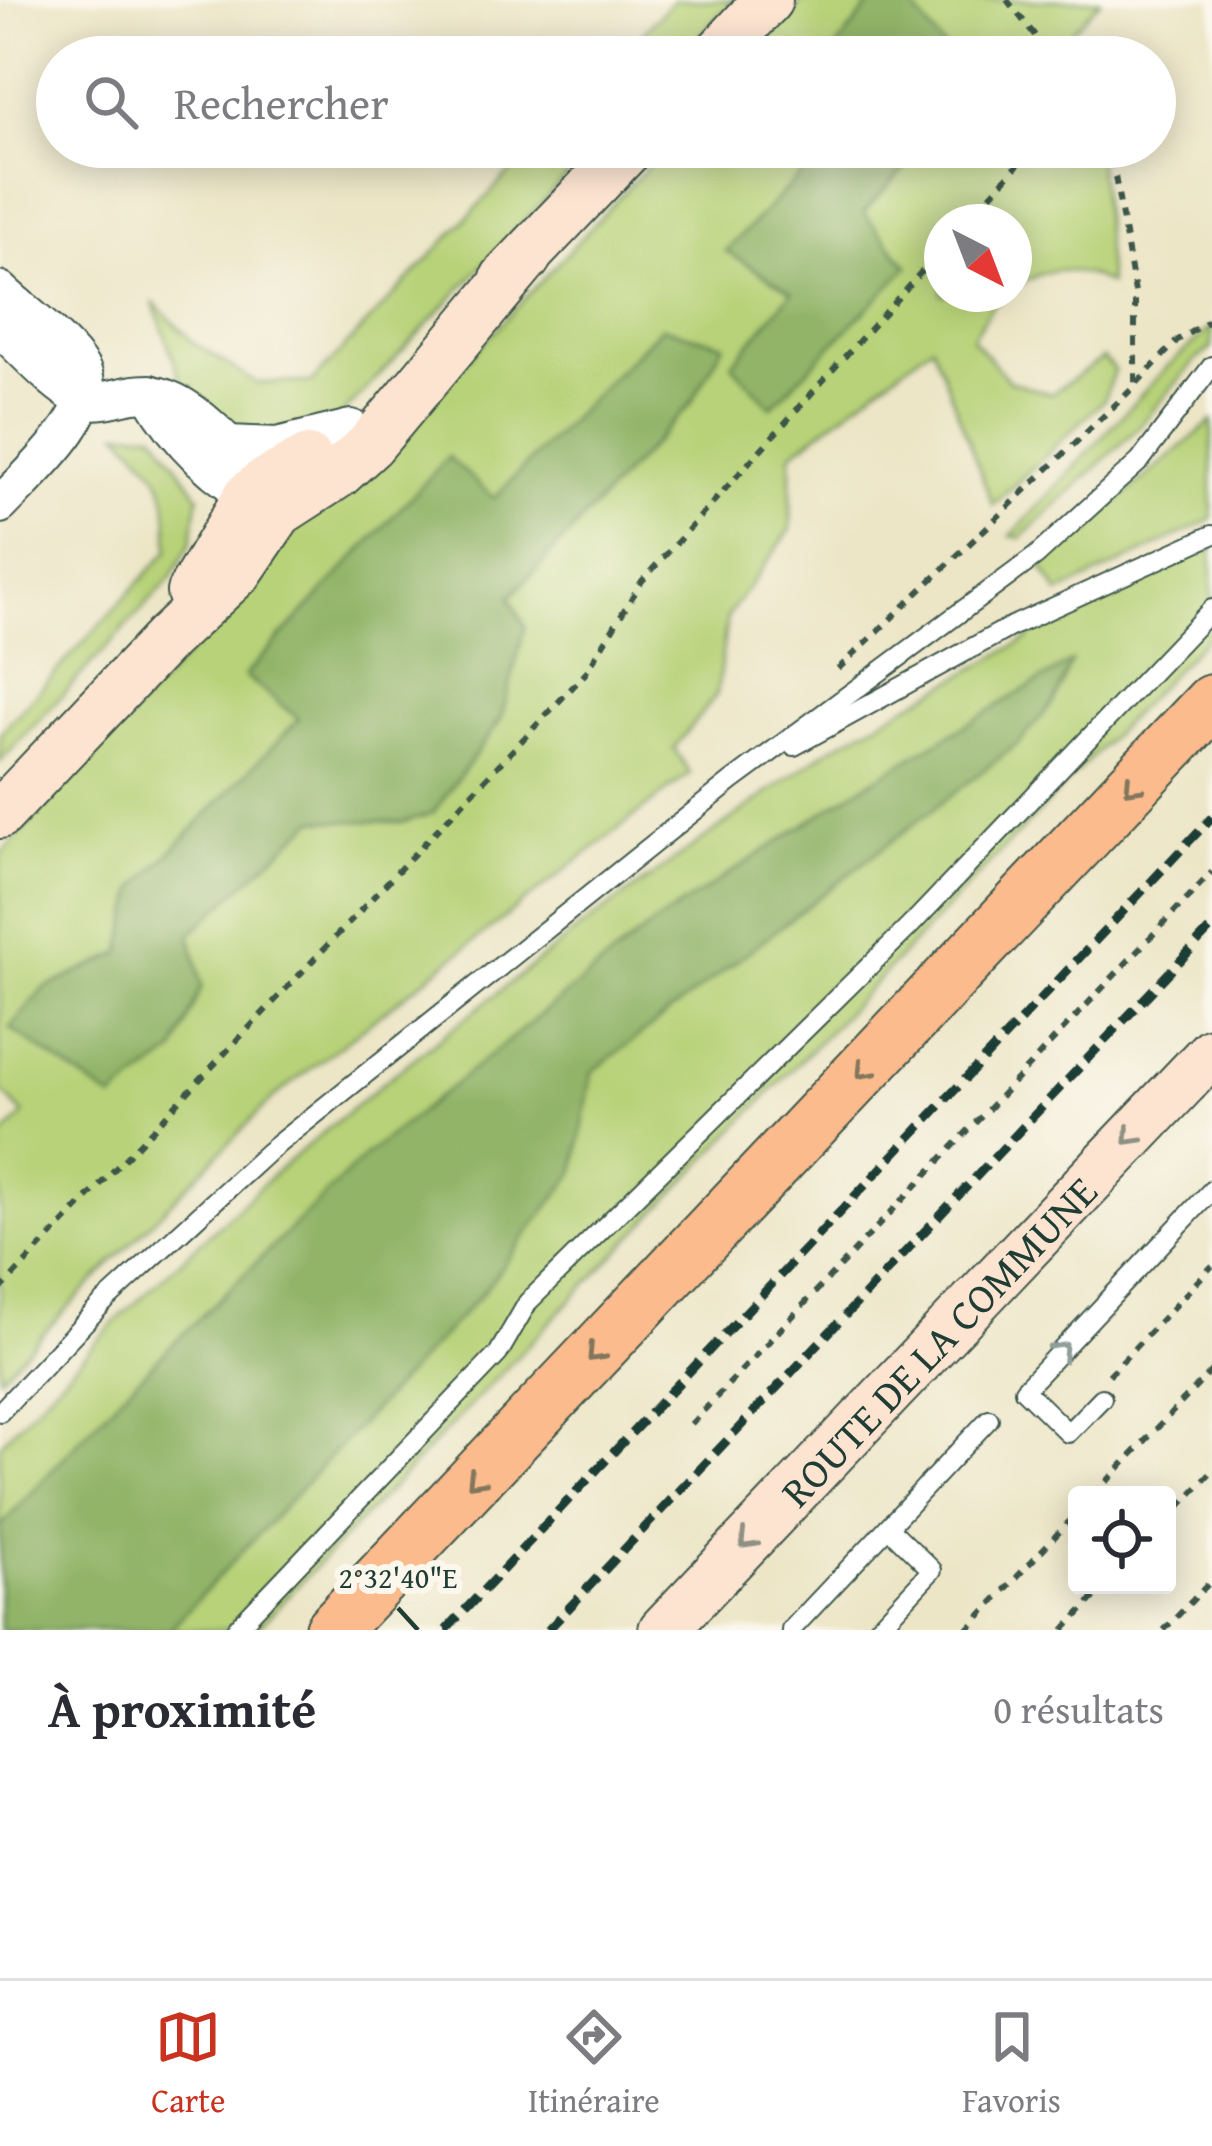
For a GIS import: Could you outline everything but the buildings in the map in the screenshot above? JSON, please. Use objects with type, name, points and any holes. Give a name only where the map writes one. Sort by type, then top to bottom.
[{"type":"main road","points":[[332,1630],[1212,702]]},
{"type":"street","points":[[735,36],[768,0]]},
{"type":"street","points":[[0,814],[167,638],[238,572],[263,497],[351,428],[527,257],[610,168]]},
{"type":"street","points":[[150,393],[172,432],[225,482],[263,497],[338,474],[370,445],[527,257]]},
{"type":"street","points":[[0,290],[83,370],[86,400],[68,430],[0,505]]},
{"type":"street","points":[[6,344],[86,400],[150,393],[176,403],[230,444],[263,497]]},
{"type":"street","points":[[230,444],[278,446],[351,428]]},
{"type":"street","name":"ROUTE DE LA COMMUNE","points":[[663,1630],[1212,1052]]},
{"type":"lane","points":[[0,1412],[102,1304],[268,1152],[732,781],[1036,556],[1140,461],[1212,366]]},
{"type":"lane","points":[[732,781],[1010,627],[1212,536]]},
{"type":"lane","points":[[235,1630],[498,1354],[528,1302],[910,926],[1212,609]]},
{"type":"lane","points":[[1102,1398],[1065,1429],[1024,1390],[1212,1190]]},
{"type":"lane","points":[[791,1630],[989,1419]]},
{"type":"lane","points":[[876,1630],[932,1570],[888,1526]]},
{"type":"path","points":[[1007,0],[1035,36]]},
{"type":"path","points":[[982,204],[1015,168]]},
{"type":"path","points":[[1113,168],[1135,292],[1135,386]]},
{"type":"path","points":[[0,1290],[585,674],[642,580],[924,269]]},
{"type":"path","points":[[832,676],[1178,340],[1212,319]]},
{"type":"path","points":[[691,1424],[1212,872]]},
{"type":"path","points":[[1065,1429],[1212,1266]]},
{"type":"path","points":[[1102,1486],[1212,1370]]},
{"type":"path","points":[[1176,1510],[1212,1472]]},
{"type":"path","points":[[967,1630],[1068,1523]]},
{"type":"path","points":[[1164,1630],[1212,1580]]},
{"type":"path","points":[[1064,1630],[1098,1594]]},
{"type":"green space","points":[[674,0],[733,0],[699,36],[640,36]]},
{"type":"green space","points":[[803,0],[1101,0],[1067,36],[934,36],[907,1],[871,3],[846,36],[770,36]]},
{"type":"green space","points":[[908,1],[935,36],[846,36],[871,3]]},
{"type":"green space","points":[[514,168],[574,168],[339,418],[285,436],[242,430],[211,419],[186,394],[153,302],[194,343],[256,383],[312,382]]},
{"type":"green space","points":[[646,168],[807,168],[726,251],[908,266],[863,213],[905,168],[1099,168],[1109,284],[1061,271],[1032,278],[1032,204],[924,204],[924,312],[988,312],[972,338],[1009,381],[1051,394],[1103,358],[1114,370],[1104,400],[993,505],[932,345],[791,454],[791,529],[727,617],[717,694],[674,748],[690,773],[274,1097],[0,1377],[0,1140],[24,1114],[0,1090],[0,855],[238,601],[287,520],[362,473]],"holes":[[[661,327],[723,345],[692,402],[510,598],[404,822],[314,820],[190,934],[202,986],[43,989],[121,953],[136,888],[300,718],[245,675],[449,458],[493,499]]]},
{"type":"green space","points":[[807,168],[905,168],[863,212],[908,267],[771,407],[732,364],[792,292],[726,251]]},
{"type":"green space","points":[[662,327],[724,344],[692,402],[510,597],[525,627],[501,719],[433,813],[404,822],[314,820],[190,934],[202,986],[175,1052],[112,1099],[10,1028],[43,989],[121,953],[136,888],[299,719],[245,676],[448,457],[494,498]]},
{"type":"green space","points":[[1212,327],[1212,348],[1136,430],[1021,538],[1011,536],[1165,369]]},
{"type":"green space","points":[[1212,421],[1212,519],[1059,593],[1041,566]]},
{"type":"green space","points":[[119,432],[155,433],[199,496],[191,543],[171,578],[0,762],[0,733],[169,550],[161,484]]},
{"type":"green space","points":[[1212,546],[1212,631],[255,1630],[0,1630],[0,1444],[115,1322],[277,1171],[579,929],[828,750],[1029,638],[1029,628]]},
{"type":"green space","points":[[1071,662],[1053,703],[1019,743],[592,1072],[575,1172],[483,1292],[169,1630],[0,1630],[0,1527],[122,1394],[366,1155],[652,925],[855,791]]},
{"type":"railway","points":[[446,1630],[1212,817]]},
{"type":"railway","points":[[548,1630],[1212,927]]}]
